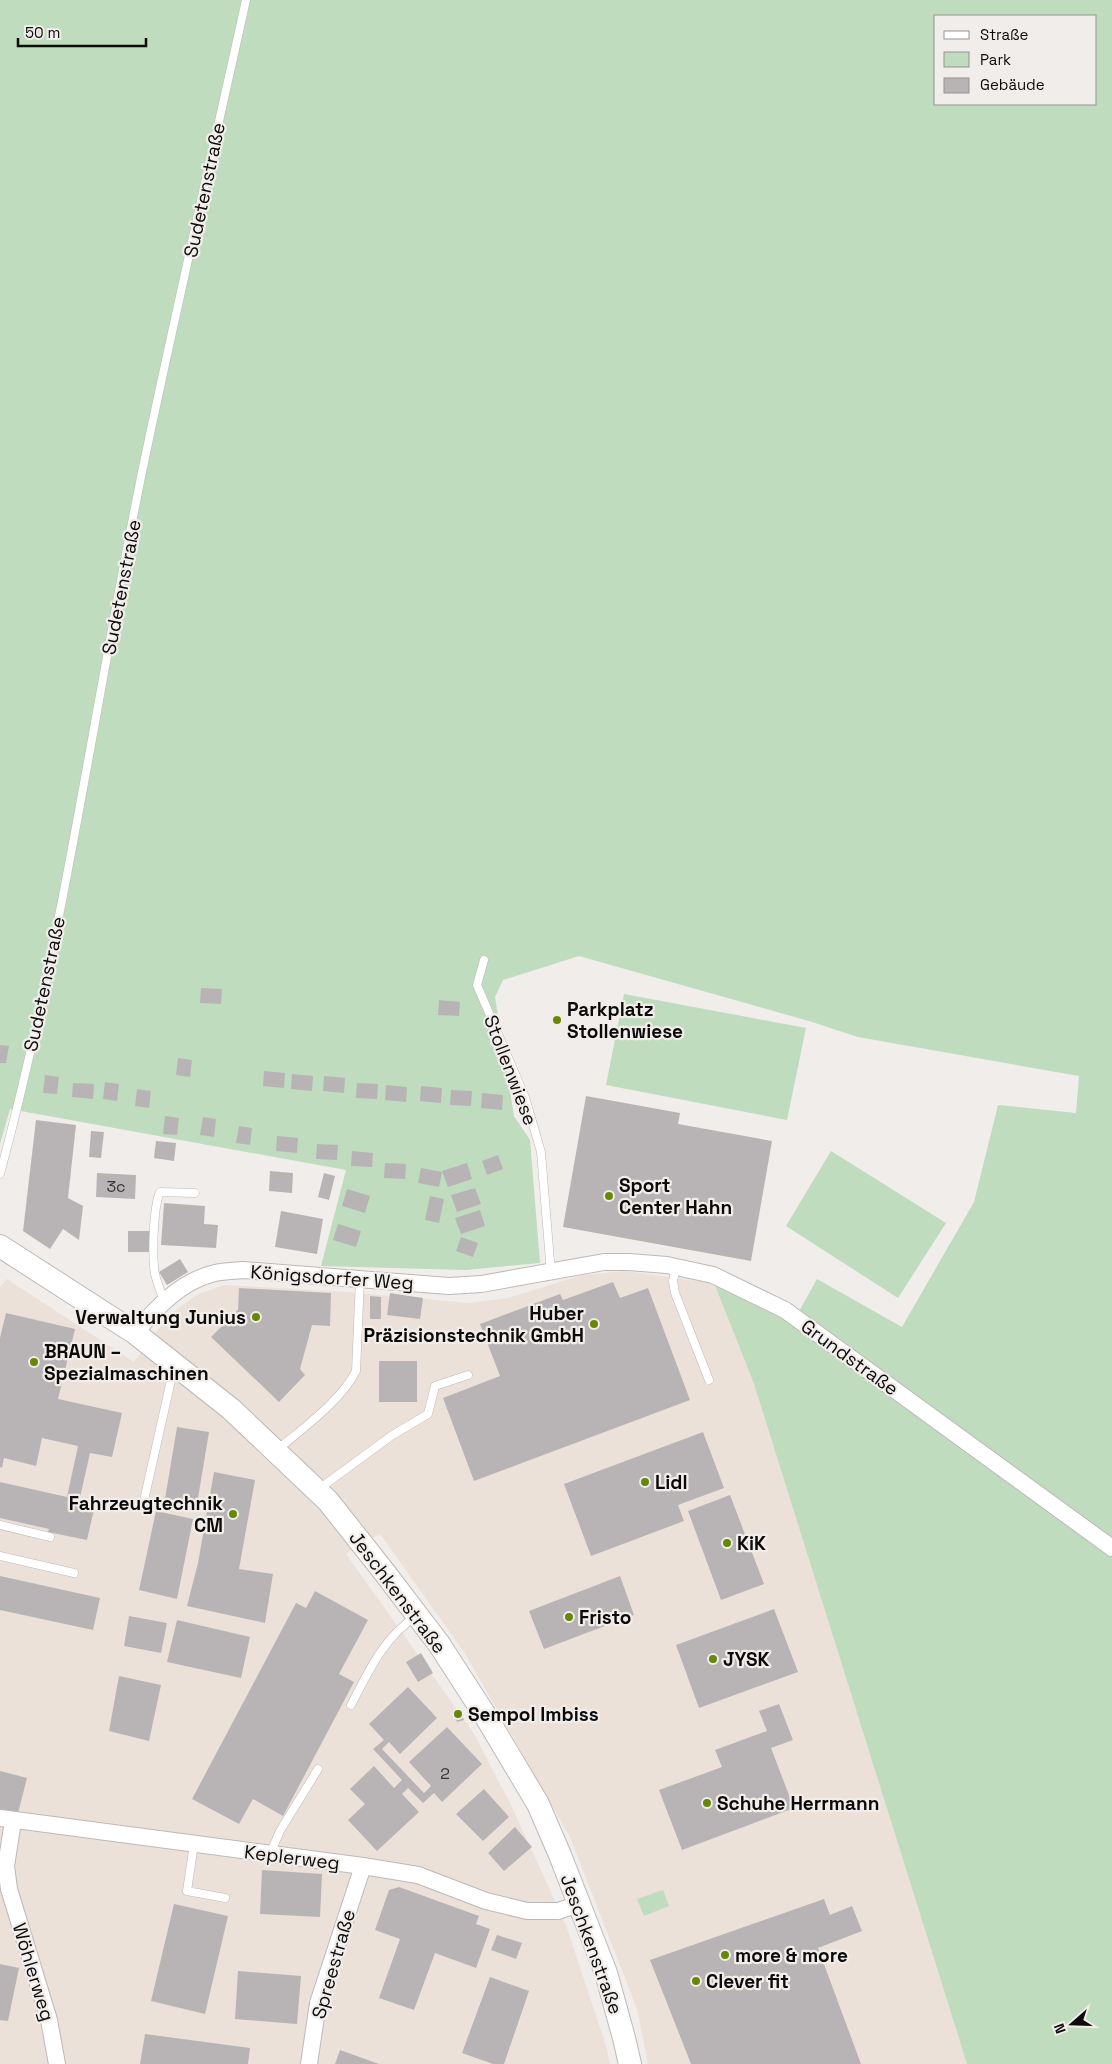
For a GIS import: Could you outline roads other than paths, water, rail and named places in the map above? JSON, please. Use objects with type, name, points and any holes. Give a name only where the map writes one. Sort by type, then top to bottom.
[{"type":"street","name":"Jeschkenstraße","points":[[0,1246],[135,1333],[231,1409],[328,1501],[417,1615],[439,1644],[485,1715],[538,1804],[606,1973],[630,2064]]},
{"type":"street","name":"Grundstraße","points":[[550,1273],[604,1262],[629,1262],[676,1267],[713,1275],[784,1310],[1112,1548]]},
{"type":"street","name":"Königsdorfer Weg","points":[[135,1333],[164,1301],[191,1282],[215,1273],[242,1270],[449,1286],[481,1284],[550,1273]]},
{"type":"street","name":"Keplerweg","points":[[7,1820],[363,1866],[418,1875],[486,1902],[527,1910],[558,1911],[579,1904]]},
{"type":"street","name":"Wöhlerweg","points":[[7,1820],[6,1866],[9,1889],[49,2020],[56,2064]]},
{"type":"street","name":"Spreestraße","points":[[309,2064],[318,2003],[363,1866]]},
{"type":"lane","name":"Sudetenstraße","points":[[0,1174],[49,964],[141,477],[246,0]]},
{"type":"lane","name":"Stollenwiese","points":[[484,960],[478,985],[525,1096],[540,1152],[550,1273]]},
{"type":"lane","points":[[164,1301],[156,1276],[154,1262],[156,1201],[160,1192],[195,1193]]},
{"type":"lane","points":[[676,1267],[673,1281],[674,1293],[709,1380]]},
{"type":"lane","points":[[276,1452],[328,1405],[351,1381],[356,1371],[360,1279]]},
{"type":"lane","points":[[145,1496],[174,1364]]},
{"type":"lane","points":[[317,1490],[391,1436],[428,1414],[435,1386],[468,1375]]},
{"type":"lane","points":[[0,1525],[50,1537]]},
{"type":"lane","points":[[0,1556],[74,1574]]},
{"type":"lane","points":[[351,1705],[386,1643],[401,1627],[417,1615]]},
{"type":"lane","points":[[270,1854],[280,1831],[318,1769]]},
{"type":"lane","points":[[194,1844],[187,1891],[225,1898]]},
{"type":"place","name":"Parkplatz Stollenwiese","points":[[557,1020]]},
{"type":"place","name":"Sport Center Hahn","points":[[609,1196]]},
{"type":"place","name":"Verwaltung Junius","points":[[256,1317]]},
{"type":"place","name":"Huber Präzisionstechnik GmbH","points":[[594,1324]]},
{"type":"place","name":"BRAUN – Spezialmaschinen","points":[[34,1362]]},
{"type":"place","name":"Lidl","points":[[645,1482]]},
{"type":"place","name":"Fahrzeugtechnik CM","points":[[233,1514]]},
{"type":"place","name":"KiK","points":[[727,1543]]},
{"type":"place","name":"Fristo","points":[[569,1617]]},
{"type":"place","name":"JYSK","points":[[713,1659]]},
{"type":"place","name":"Sempol Imbiss","points":[[458,1714]]},
{"type":"place","name":"Schuhe Herrmann","points":[[707,1803]]},
{"type":"place","name":"more & more","points":[[725,1955]]},
{"type":"place","name":"Clever fit","points":[[696,1981]]}]
